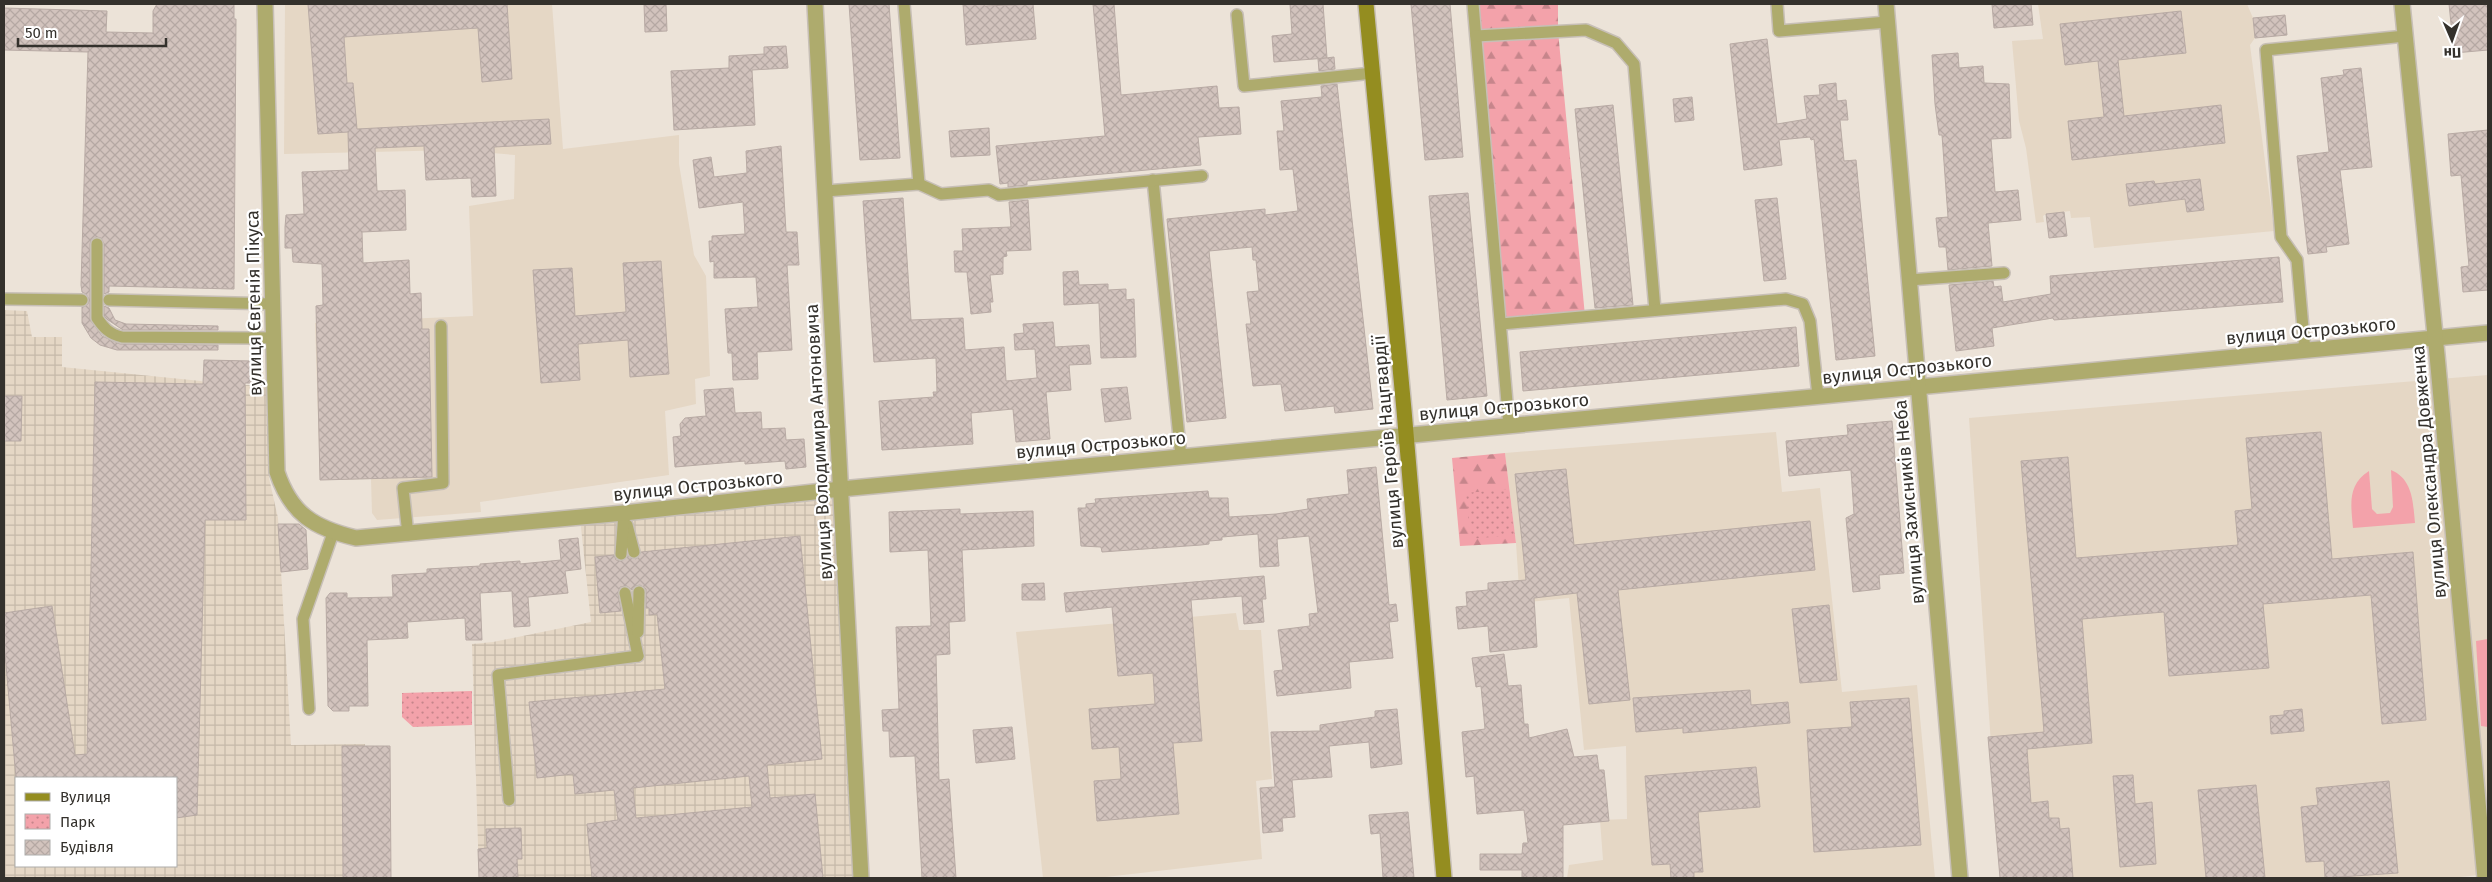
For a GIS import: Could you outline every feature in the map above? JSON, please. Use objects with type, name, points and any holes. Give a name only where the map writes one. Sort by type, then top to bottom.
[{"type":"street","name":"вулиця Євгенія Пікуса","points":[[266,4],[277,472],[284,493],[296,509],[314,522],[333,533],[356,538],[375,538]]},
{"type":"street","name":"вулиця Володимира Антоновича","points":[[815,4],[861,878]]},
{"type":"street","name":"вулиця Героїв Нацгвардії","points":[[1366,4],[1406,435],[1444,878]]},
{"type":"street","name":"вулиця Захисників Неба","points":[[1886,4],[1960,878]]},
{"type":"street","name":"вулиця Олександра Довженка","points":[[2402,4],[2436,338],[2485,878]]},
{"type":"street","name":"вулиця Острозького","points":[[375,538],[841,489],[2488,333]]},
{"type":"lane","points":[[904,4],[919,184]]},
{"type":"lane","points":[[1473,4],[1509,426]]},
{"type":"lane","points":[[1777,4],[1780,31],[1887,22]]},
{"type":"lane","points":[[1237,16],[1244,86],[1373,72]]},
{"type":"lane","points":[[1476,36],[1586,30],[1616,43],[1634,64],[1655,310]]},
{"type":"lane","points":[[2305,351],[2297,260],[2281,237],[2266,50],[2405,36]]},
{"type":"lane","points":[[825,191],[919,184],[941,194],[989,190],[999,195],[1202,176]]},
{"type":"lane","points":[[1153,180],[1181,457]]},
{"type":"lane","points":[[98,244],[97,318],[103,328],[112,335],[122,337],[273,338]]},
{"type":"lane","points":[[1909,280],[2004,273]]},
{"type":"lane","points":[[4,299],[82,300]]},
{"type":"lane","points":[[1501,324],[1786,299],[1803,304],[1810,321],[1818,396]]},
{"type":"lane","points":[[109,300],[272,304]]},
{"type":"lane","points":[[408,535],[403,488],[443,483],[441,326]]},
{"type":"lane","points":[[624,513],[634,552]]},
{"type":"lane","points":[[622,554],[624,513]]},
{"type":"lane","points":[[309,709],[303,619],[333,533]]},
{"type":"lane","points":[[638,592],[638,656]]},
{"type":"lane","points":[[625,594],[638,656]]},
{"type":"lane","points":[[509,800],[498,675],[638,656]]},
{"type":"shaded area","points":[[285,4],[552,4],[563,149],[679,135],[679,164],[694,255],[706,276],[710,376],[695,379],[696,404],[665,411],[669,475],[480,502],[481,512],[377,520],[372,513],[371,479],[320,480],[315,323],[473,316],[469,206],[514,199],[515,155],[457,150],[284,154]]},
{"type":"shaded area","points":[[2038,4],[2247,4],[2253,18],[2255,38],[2250,45],[2274,231],[2094,248],[2090,217],[2071,218],[2070,211],[2046,214],[2043,216],[2044,222],[2036,223],[2026,148],[2019,121],[2012,41],[2043,39]]},
{"type":"shaded area","points":[[4,310],[27,311],[32,337],[62,337],[62,367],[201,381],[211,385],[269,385],[269,478],[278,518],[291,745],[365,744],[370,878],[4,878]]},
{"type":"shaded area","points":[[2488,375],[2488,862],[2479,875],[2451,878],[2000,878],[1969,418]]},
{"type":"shaded area","points":[[1776,432],[1782,492],[1820,488],[1842,692],[1917,685],[1935,878],[1567,878],[1569,865],[1603,860],[1600,820],[1627,819],[1626,746],[1584,750],[1569,598],[1520,603],[1516,543],[1505,453]]},
{"type":"shaded area","points":[[839,490],[854,878],[479,878],[472,644],[493,642],[591,622],[580,518]]},
{"type":"shaded area","points":[[1236,613],[1239,630],[1261,630],[1272,779],[1256,781],[1262,859],[1097,878],[1043,878],[1016,632]]},
{"type":"green space","points":[[1477,4],[1558,4],[1558,31],[1585,316],[1505,323]]},
{"type":"green space","points":[[1505,453],[1516,543],[1460,546],[1452,458]]},
{"type":"green space","points":[[2391,470],[2404,479],[2408,485],[2415,523],[2353,528],[2352,496],[2357,483],[2369,471],[2372,509],[2377,514],[2390,513],[2393,507]]},
{"type":"green space","points":[[1509,489],[1514,535],[1470,539],[1466,493]]},
{"type":"green space","points":[[2488,639],[2488,727],[2481,726],[2476,641]]},
{"type":"green space","points":[[472,691],[472,725],[413,727],[402,717],[402,693]]},
{"type":"building","points":[[157,4],[234,4],[234,19],[236,19],[234,289],[109,286],[109,292],[104,294],[104,244],[101,238],[97,237],[91,240],[90,244],[90,319],[102,336],[120,344],[218,345],[218,350],[117,350],[100,345],[91,338],[82,323],[82,307],[88,304],[89,300],[86,294],[82,292],[81,285],[88,52],[4,50],[4,8],[107,11],[106,32],[153,33],[153,11]]},
{"type":"building","points":[[308,4],[507,4],[512,79],[482,82],[478,28],[344,37],[347,83],[353,83],[357,129],[549,119],[551,144],[494,147],[496,196],[472,197],[471,178],[426,180],[424,146],[375,148],[377,191],[405,190],[406,230],[362,232],[363,263],[409,260],[410,294],[421,293],[422,329],[429,329],[432,477],[320,480],[316,306],[323,305],[322,264],[293,262],[292,248],[285,248],[286,215],[304,214],[302,172],[349,170],[348,132],[318,134]]},
{"type":"building","points":[[644,4],[666,4],[667,31],[645,32]]},
{"type":"building","points":[[849,4],[889,4],[900,158],[860,160]]},
{"type":"building","points":[[963,4],[984,4],[985,6],[1033,4],[1036,39],[966,45]]},
{"type":"building","points":[[1093,4],[1114,4],[1121,95],[1217,86],[1219,108],[1239,107],[1241,134],[1198,137],[1201,165],[1027,181],[1027,185],[1008,187],[1008,183],[1000,184],[996,146],[1105,136]]},
{"type":"building","points":[[1290,4],[1323,4],[1327,58],[1274,62],[1272,36],[1292,34]]},
{"type":"building","points":[[1411,4],[1450,4],[1463,157],[1425,160]]},
{"type":"building","points":[[1992,4],[2031,4],[2033,25],[1994,28]]},
{"type":"building","points":[[2449,4],[2488,4],[2488,50],[2454,53]]},
{"type":"building","points":[[2181,11],[2186,53],[2118,60],[2124,116],[2221,105],[2225,143],[2072,160],[2068,121],[2104,117],[2098,61],[2065,65],[2060,24]]},
{"type":"building","points":[[2285,15],[2287,35],[2255,38],[2253,18]]},
{"type":"building","points":[[1767,39],[1777,124],[1807,119],[1804,96],[1820,95],[1819,85],[1836,83],[1837,101],[1846,100],[1848,120],[1840,120],[1844,161],[1856,160],[1875,356],[1836,360],[1814,139],[1811,140],[1810,137],[1779,140],[1782,165],[1744,170],[1730,44]]},
{"type":"building","points":[[786,46],[788,68],[752,70],[755,125],[674,130],[671,71],[729,68],[729,56],[764,54],[764,47]]},
{"type":"building","points":[[1958,53],[1959,68],[1983,66],[1984,83],[2009,84],[2011,138],[1991,139],[1995,192],[2018,190],[2021,220],[1988,223],[1992,266],[1948,270],[1946,247],[1939,247],[1936,218],[1948,217],[1942,135],[1939,135],[1935,104],[1932,55]]},
{"type":"building","points":[[1334,57],[1335,69],[1319,71],[1318,59]]},
{"type":"building","points":[[2361,68],[2372,167],[2340,170],[2349,244],[2326,247],[2327,252],[2308,254],[2297,156],[2329,152],[2321,78],[2344,75],[2343,70]]},
{"type":"building","points":[[1337,84],[1373,409],[1335,413],[1334,406],[1285,411],[1281,384],[1253,386],[1246,324],[1251,324],[1247,292],[1259,291],[1256,260],[1253,260],[1252,247],[1209,251],[1226,418],[1187,422],[1167,219],[1265,209],[1265,215],[1298,211],[1293,169],[1280,170],[1277,131],[1284,131],[1281,101],[1322,97],[1321,86]]},
{"type":"building","points":[[1692,97],[1694,120],[1675,122],[1673,99]]},
{"type":"building","points":[[1613,105],[1633,305],[1595,308],[1575,109]]},
{"type":"building","points":[[989,128],[990,155],[951,157],[949,131]]},
{"type":"building","points":[[2488,130],[2488,290],[2463,292],[2461,267],[2469,266],[2461,175],[2451,176],[2448,134]]},
{"type":"building","points":[[781,146],[786,232],[797,232],[799,265],[787,265],[792,350],[757,352],[758,379],[733,380],[732,353],[728,353],[725,309],[758,307],[756,277],[714,278],[714,261],[710,262],[709,241],[712,241],[712,236],[745,234],[743,202],[699,208],[693,160],[711,157],[714,177],[747,173],[746,151]]},
{"type":"building","points":[[2200,179],[2204,210],[2187,212],[2185,199],[2129,206],[2126,184],[2154,181],[2155,184]]},
{"type":"building","points":[[1468,193],[1487,396],[1447,400],[1429,196]]},
{"type":"building","points":[[903,198],[911,320],[963,318],[965,350],[1004,347],[1006,381],[1037,378],[1035,349],[1015,350],[1014,334],[1024,333],[1023,324],[1053,322],[1055,347],[1089,345],[1091,364],[1069,365],[1071,390],[1046,392],[1050,439],[1016,442],[1013,409],[971,413],[973,444],[882,450],[879,401],[934,397],[933,392],[937,392],[936,358],[874,362],[863,201]]},
{"type":"building","points":[[1777,198],[1786,279],[1764,281],[1755,200]]},
{"type":"building","points":[[1028,200],[1031,250],[1006,251],[1007,256],[1003,257],[1003,274],[990,275],[993,302],[990,302],[991,312],[971,314],[967,272],[955,272],[954,251],[963,251],[962,229],[1011,227],[1009,202]]},
{"type":"building","points":[[2064,212],[2067,236],[2049,238],[2046,214]]},
{"type":"building","points":[[2279,257],[2283,302],[2054,320],[2053,318],[1992,328],[1994,346],[1956,351],[1949,285],[1993,281],[1994,287],[2001,286],[2003,302],[2051,294],[2050,276]]},
{"type":"building","points":[[661,261],[669,374],[630,377],[628,340],[578,344],[580,380],[541,383],[533,270],[572,268],[575,316],[626,312],[623,263]]},
{"type":"building","points":[[1078,271],[1079,285],[1108,284],[1108,290],[1126,289],[1126,300],[1134,299],[1136,357],[1101,358],[1099,303],[1064,305],[1063,272]]},
{"type":"building","points":[[104,306],[109,308],[115,320],[126,324],[218,326],[218,330],[123,330],[104,316]]},
{"type":"building","points":[[1796,327],[1799,366],[1523,391],[1520,352]]},
{"type":"building","points":[[204,360],[252,361],[251,383],[245,383],[246,520],[205,520],[197,815],[178,818],[178,777],[16,777],[4,643],[4,613],[52,606],[75,755],[87,754],[95,382],[203,384]]},
{"type":"building","points":[[1127,387],[1131,419],[1105,422],[1101,389]]},
{"type":"building","points":[[733,388],[735,413],[761,412],[762,429],[785,428],[786,440],[804,439],[806,467],[786,469],[785,461],[745,464],[745,461],[675,467],[673,437],[681,436],[680,424],[685,418],[706,416],[704,390]]},
{"type":"building","points":[[4,396],[22,396],[21,441],[4,441]]},
{"type":"building","points":[[1892,421],[1904,573],[1879,575],[1880,589],[1853,592],[1846,518],[1854,514],[1851,470],[1789,476],[1786,441],[1848,435],[1847,425]]},
{"type":"building","points":[[2321,432],[2332,559],[2413,552],[2426,720],[2382,724],[2371,595],[2263,604],[2269,668],[2169,676],[2164,612],[2082,619],[2092,743],[2027,749],[2031,803],[2048,801],[2049,818],[2059,818],[2060,829],[2069,828],[2073,878],[2000,878],[1988,737],[2044,732],[2021,461],[2068,457],[2076,558],[2238,545],[2235,511],[2252,509],[2246,438]]},
{"type":"building","points":[[1376,467],[1389,605],[1396,604],[1398,621],[1389,622],[1393,658],[1349,662],[1351,688],[1277,696],[1274,671],[1283,670],[1278,630],[1310,626],[1309,614],[1318,613],[1309,536],[1277,539],[1279,566],[1260,567],[1258,534],[1222,537],[1222,540],[1209,541],[1209,544],[1201,545],[1102,552],[1101,547],[1081,546],[1078,508],[1086,508],[1086,504],[1096,503],[1095,499],[1208,491],[1209,498],[1228,498],[1229,517],[1276,514],[1308,509],[1307,499],[1349,494],[1347,470]]},
{"type":"building","points":[[1566,469],[1574,545],[1810,521],[1815,570],[1618,590],[1630,700],[1589,704],[1577,593],[1534,598],[1537,647],[1490,652],[1488,626],[1458,629],[1456,607],[1467,606],[1466,592],[1488,590],[1488,583],[1526,580],[1515,474]]},
{"type":"building","points":[[960,509],[960,514],[1033,511],[1034,546],[962,550],[965,621],[949,622],[950,654],[936,655],[939,780],[949,779],[956,878],[922,878],[915,756],[890,757],[889,731],[883,731],[882,710],[899,709],[896,627],[931,626],[928,550],[890,552],[889,512]]},
{"type":"building","points":[[278,524],[299,524],[306,530],[308,569],[281,572]]},
{"type":"building","points":[[800,536],[822,759],[767,765],[770,798],[815,794],[823,878],[592,878],[587,824],[618,820],[614,790],[575,794],[573,774],[537,778],[529,702],[665,689],[657,614],[649,615],[649,608],[646,608],[646,589],[640,585],[635,586],[632,590],[627,586],[620,587],[618,594],[621,611],[600,613],[595,557],[614,555],[616,560],[621,561],[628,556],[636,559],[641,552]],"holes":[[[749,776],[752,807],[636,818],[633,788]]]},
{"type":"building","points":[[578,538],[581,569],[565,571],[568,593],[528,597],[530,626],[514,627],[512,591],[480,593],[482,640],[466,640],[465,618],[407,622],[408,638],[367,640],[368,706],[349,706],[349,711],[333,711],[328,706],[326,598],[330,593],[347,593],[347,598],[393,597],[392,575],[427,573],[427,569],[480,566],[480,564],[520,561],[520,564],[561,560],[559,540]]},
{"type":"building","points":[[1264,576],[1266,599],[1262,599],[1264,622],[1244,624],[1242,596],[1191,600],[1202,741],[1173,743],[1179,814],[1097,821],[1094,781],[1121,779],[1119,747],[1092,749],[1089,709],[1155,704],[1153,673],[1118,676],[1112,607],[1066,612],[1064,593]]},
{"type":"building","points":[[1044,583],[1045,600],[1022,600],[1022,584]]},
{"type":"building","points":[[1829,605],[1837,680],[1800,683],[1792,609]]},
{"type":"building","points":[[1504,654],[1508,686],[1521,685],[1524,724],[1528,724],[1529,738],[1567,729],[1574,757],[1597,755],[1599,770],[1604,770],[1609,821],[1563,825],[1563,878],[1522,878],[1522,870],[1480,870],[1480,854],[1522,854],[1523,843],[1528,843],[1524,810],[1477,814],[1474,776],[1466,777],[1462,732],[1485,729],[1481,686],[1476,687],[1472,658]]},
{"type":"building","points":[[1750,690],[1751,705],[1788,702],[1790,723],[1683,733],[1683,728],[1636,732],[1633,698]]},
{"type":"building","points":[[1909,698],[1921,845],[1814,852],[1807,730],[1852,727],[1850,702]]},
{"type":"building","points":[[1397,709],[1402,764],[1371,768],[1369,742],[1329,746],[1332,777],[1292,780],[1295,817],[1282,818],[1283,831],[1263,833],[1260,788],[1275,787],[1271,732],[1320,731],[1320,725],[1375,717],[1375,711]]},
{"type":"building","points":[[2302,709],[2304,731],[2271,734],[2270,716],[2284,715],[2284,711]]},
{"type":"building","points":[[1012,727],[1015,759],[976,763],[973,730]]},
{"type":"building","points":[[342,746],[390,746],[391,878],[343,878]]},
{"type":"building","points":[[1756,767],[1760,807],[1698,812],[1703,872],[1694,872],[1694,878],[1671,878],[1670,864],[1652,865],[1645,776]]},
{"type":"building","points":[[2133,775],[2135,804],[2152,802],[2156,864],[2120,867],[2113,776]]},
{"type":"building","points":[[2389,781],[2398,873],[2325,878],[2324,861],[2306,862],[2301,807],[2318,805],[2316,788]]},
{"type":"building","points":[[2256,785],[2265,878],[2206,878],[2198,790]]},
{"type":"building","points":[[1408,812],[1414,878],[1383,878],[1380,833],[1371,834],[1369,815]]},
{"type":"building","points":[[521,828],[522,859],[517,859],[518,878],[479,878],[478,849],[487,848],[486,829]]}]
